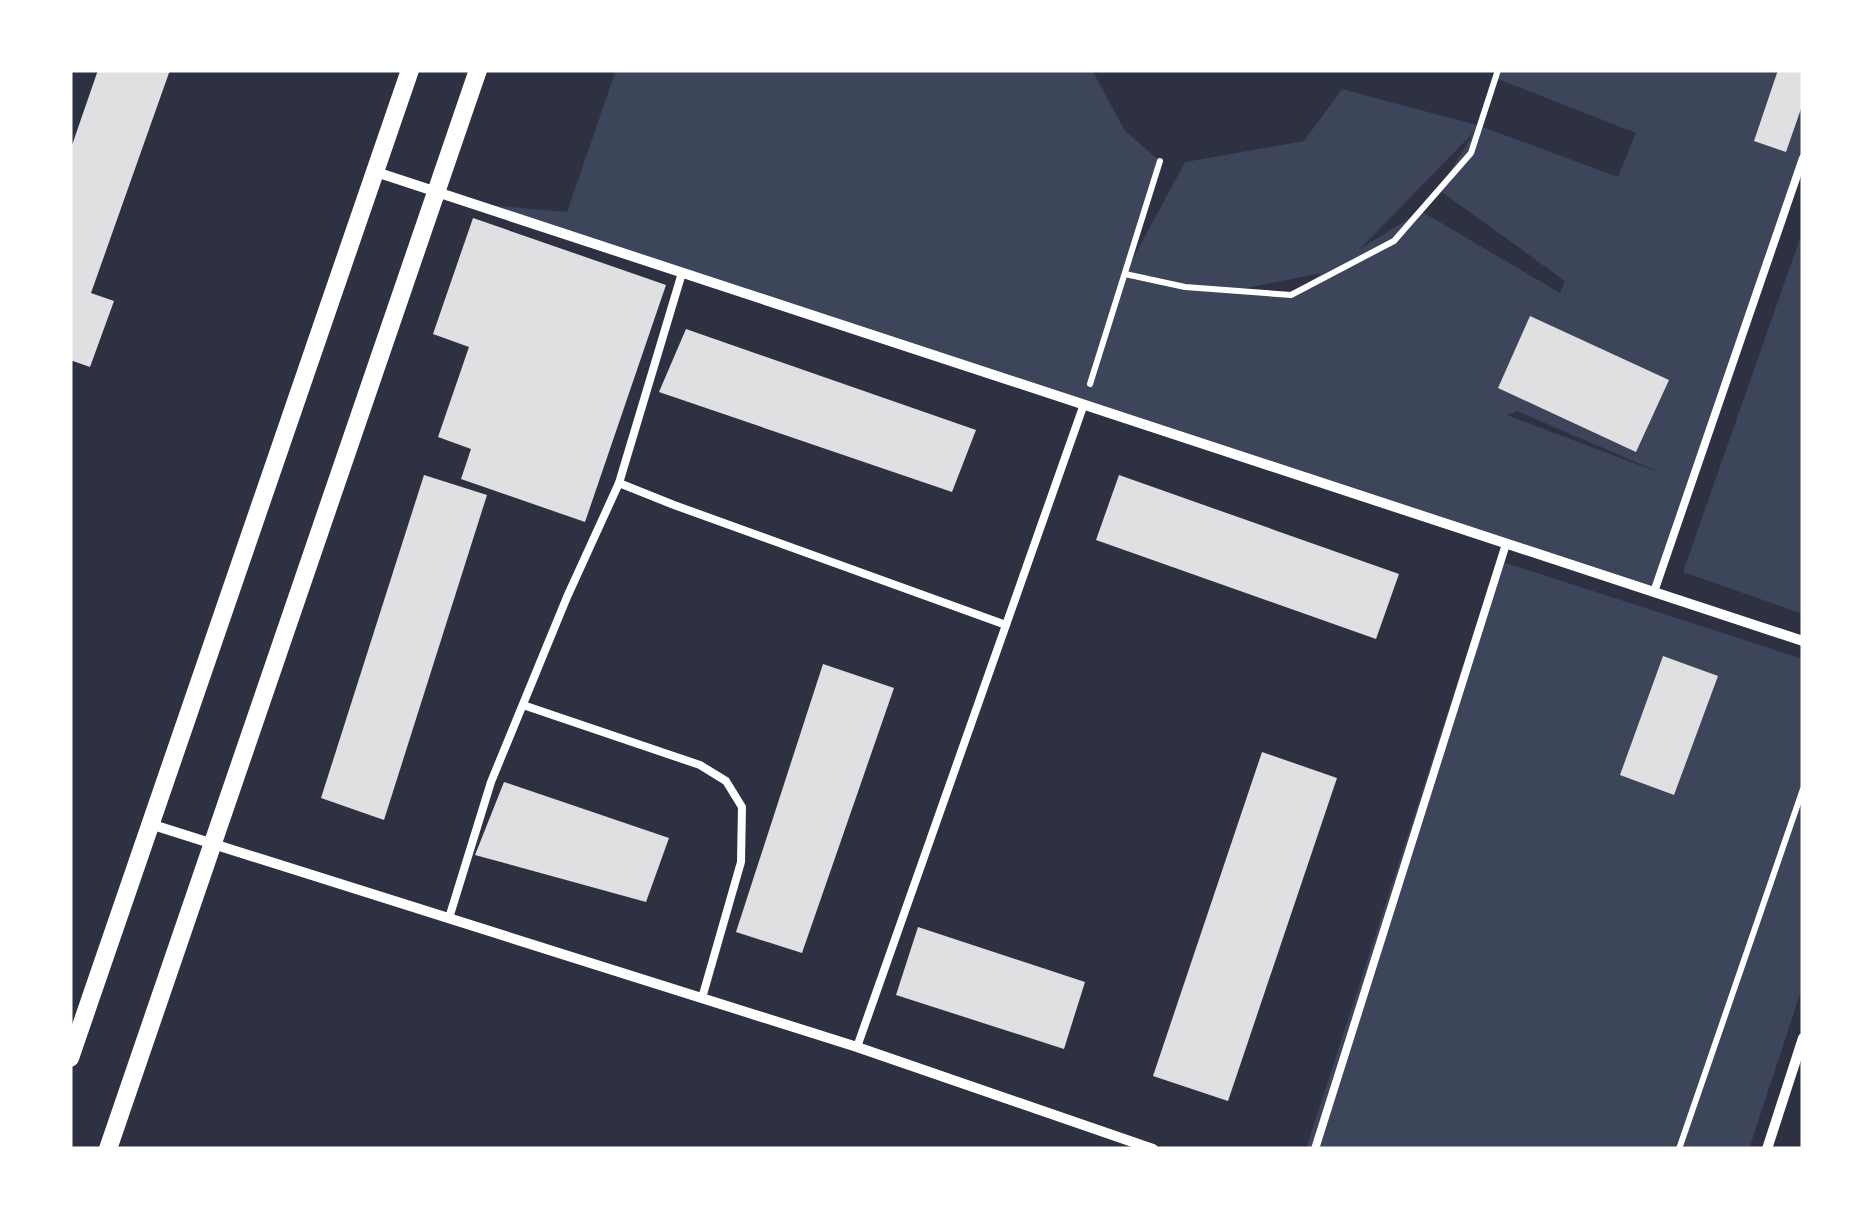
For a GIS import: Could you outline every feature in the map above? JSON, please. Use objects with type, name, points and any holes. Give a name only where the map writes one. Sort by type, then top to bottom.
[{"type":"street","points":[[70,1058],[410,70]]},
{"type":"street","points":[[108,1149],[478,70]]},
{"type":"street","points":[[376,172],[1803,641]]},
{"type":"street","points":[[149,824],[856,1046],[1154,1149]]},
{"type":"street","points":[[1767,1149],[1803,1038]]},
{"type":"lane","points":[[1654,592],[1803,158]]},
{"type":"lane","points":[[450,918],[492,782],[567,597],[619,483],[682,273]]},
{"type":"lane","points":[[856,1046],[1084,404]]},
{"type":"lane","points":[[619,483],[1006,626]]},
{"type":"lane","points":[[1314,1149],[1506,544]]},
{"type":"lane","points":[[523,705],[700,765],[726,781],[742,806],[742,862],[702,998]]},
{"type":"path","points":[[1125,274],[1185,286],[1291,295],[1394,241],[1471,154],[1498,70]]},
{"type":"path","points":[[1084,404],[1160,161]]},
{"type":"path","points":[[1679,1149],[1803,789]]},
{"type":"shaded area","points":[[616,70],[1092,70],[1125,131],[1160,161],[1128,268],[1185,162],[1304,141],[1342,89],[1480,126],[1618,177],[1636,133],[1495,78],[1498,70],[1803,70],[1803,158],[1654,592],[475,204],[567,212]],"holes":[[[1475,131],[1439,190],[1565,281],[1560,293],[1421,211],[1360,249]],[[1322,273],[1291,295],[1246,288]],[[1517,411],[1655,471],[1507,415]]]},
{"type":"shaded area","points":[[1803,230],[1803,614],[1683,572]]},
{"type":"shaded area","points":[[1497,560],[1803,659],[1803,985],[1749,1149],[1306,1149]]},
{"type":"building","points":[[98,70],[170,70],[91,293],[114,301],[90,367],[70,360],[70,151]]},
{"type":"building","points":[[1778,70],[1803,70],[1803,103],[1786,152],[1754,141]]},
{"type":"building","points":[[473,218],[666,285],[585,522],[461,479],[471,449],[438,437],[469,347],[433,334]]},
{"type":"building","points":[[1530,316],[1669,380],[1636,452],[1498,388]]},
{"type":"building","points":[[686,329],[976,430],[952,492],[659,392]]},
{"type":"building","points":[[424,475],[487,495],[384,820],[321,798]]},
{"type":"building","points":[[1119,475],[1399,574],[1376,639],[1096,540]]},
{"type":"building","points":[[1663,656],[1718,676],[1674,795],[1620,775]]},
{"type":"building","points":[[823,664],[894,688],[802,953],[736,932]]},
{"type":"building","points":[[1262,752],[1337,778],[1228,1101],[1153,1076]]},
{"type":"building","points":[[504,782],[669,838],[646,902],[475,855]]},
{"type":"building","points":[[918,927],[1085,982],[1064,1049],[896,995]]}]
